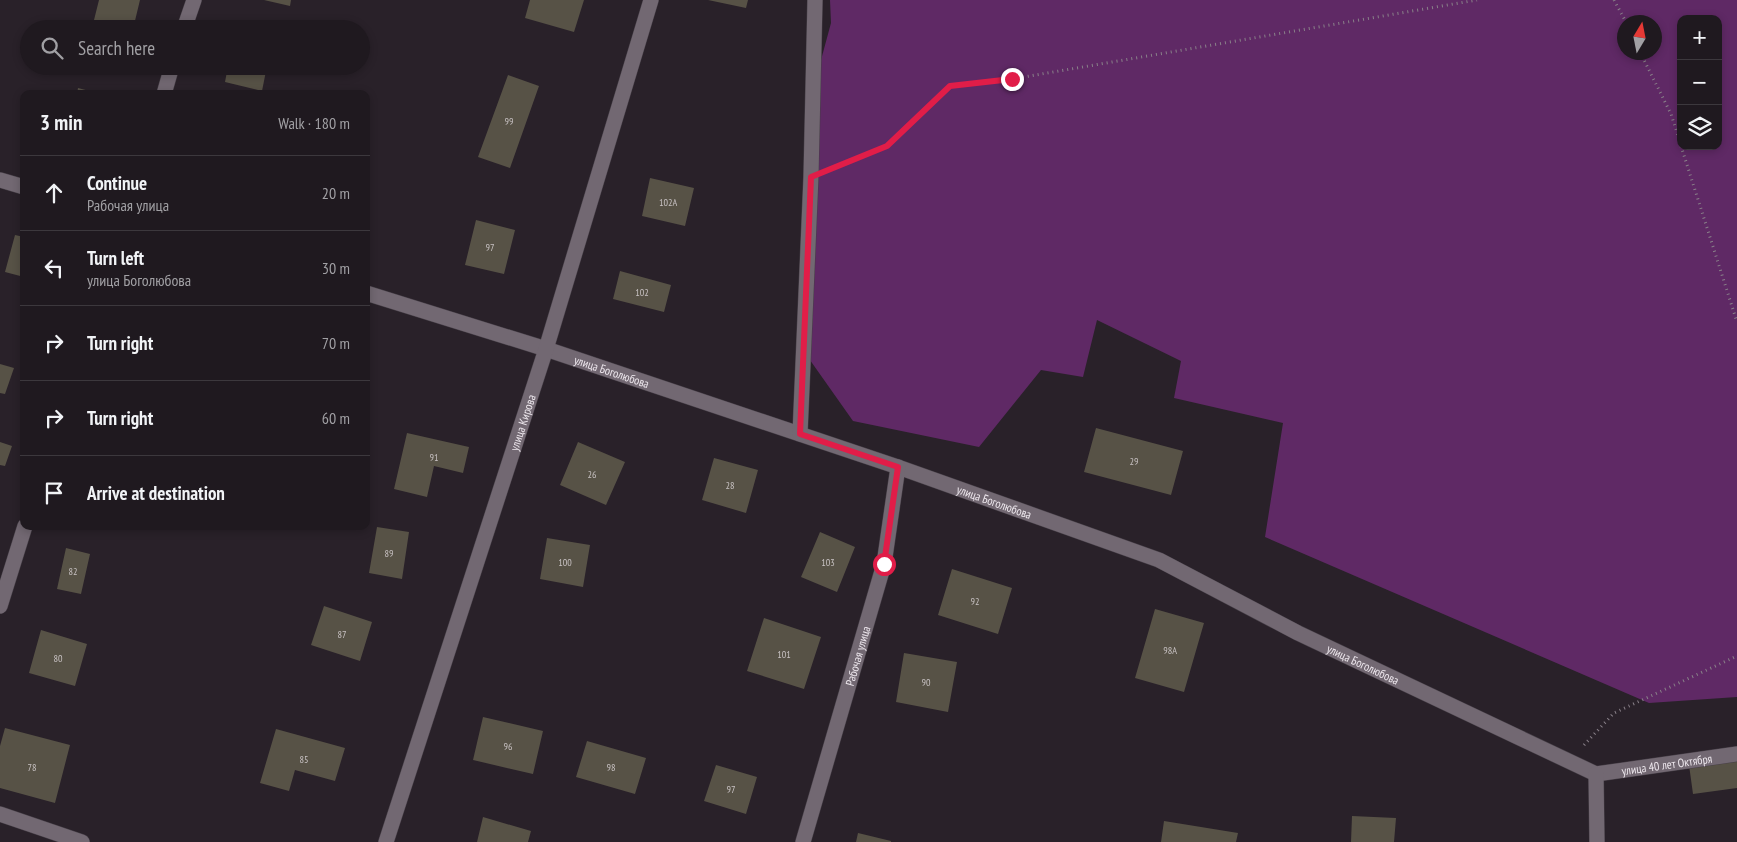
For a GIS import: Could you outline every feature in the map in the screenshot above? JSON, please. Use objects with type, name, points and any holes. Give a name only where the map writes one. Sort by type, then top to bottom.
[{"type":"street","points":[[187,20],[194,0]]},
{"type":"street","name":"улица Кирова","points":[[386,842],[546,349],[651,0]]},
{"type":"street","points":[[800,434],[811,177],[815,0]]},
{"type":"street","points":[[165,90],[169,75]]},
{"type":"street","points":[[0,180],[20,187]]},
{"type":"street","name":"улица Боголюбова","points":[[370,294],[546,349],[898,467],[1159,560],[1298,633],[1569,763],[1596,774]]},
{"type":"street","name":"Рабочая улица","points":[[803,842],[884,564],[898,467]]},
{"type":"street","points":[[0,606],[24,530]]},
{"type":"street","name":"улица 40 лет Октября","points":[[1596,774],[1737,754]]},
{"type":"street","points":[[1596,774],[1597,842]]},
{"type":"street","points":[[0,814],[82,842]]},
{"type":"path","points":[[811,177],[887,146],[950,86],[1012,79],[1477,0]]},
{"type":"path","points":[[1614,0],[1622,15]]},
{"type":"path","points":[[1644,60],[1671,114],[1677,133]]},
{"type":"path","points":[[1682,150],[1737,322]]},
{"type":"path","points":[[1569,763],[1614,713],[1737,656]]},
{"type":"shaded area","points":[[830,0],[1737,0],[1737,697],[1649,703],[1265,537],[1283,423],[1174,398],[1181,361],[1097,320],[1083,377],[1041,370],[979,447],[853,421],[805,353],[811,97],[831,23]]},
{"type":"building","points":[[99,0],[140,0],[135,20],[94,20]]},
{"type":"building","points":[[264,0],[291,0],[290,6]]},
{"type":"building","points":[[530,0],[584,0],[574,32],[525,18]]},
{"type":"building","points":[[708,0],[748,0],[746,8]]},
{"type":"building","points":[[226,75],[265,75],[262,90],[225,82]]},
{"type":"building","points":[[508,75],[539,86],[510,168],[478,157]]},
{"type":"building","points":[[650,178],[694,188],[685,226],[642,216]]},
{"type":"building","points":[[476,220],[515,230],[504,274],[465,265]]},
{"type":"building","points":[[15,235],[20,236],[20,276],[5,272]]},
{"type":"building","points":[[620,271],[671,285],[664,312],[613,299]]},
{"type":"building","points":[[0,364],[14,368],[5,394],[0,393]]},
{"type":"building","points":[[1096,428],[1183,451],[1171,495],[1084,472]]},
{"type":"building","points":[[407,433],[469,447],[463,473],[434,466],[427,497],[394,489]]},
{"type":"building","points":[[0,442],[12,446],[5,466],[0,465]]},
{"type":"building","points":[[578,442],[625,462],[606,505],[560,485]]},
{"type":"building","points":[[714,458],[758,470],[746,513],[702,500]]},
{"type":"building","points":[[377,527],[409,532],[402,579],[369,573]]},
{"type":"building","points":[[820,532],[855,547],[837,592],[801,577]]},
{"type":"building","points":[[547,538],[590,545],[583,587],[540,579]]},
{"type":"building","points":[[66,548],[90,554],[81,594],[57,589]]},
{"type":"building","points":[[952,569],[1012,588],[998,634],[938,615]]},
{"type":"building","points":[[324,606],[372,622],[360,661],[311,645]]},
{"type":"building","points":[[1155,609],[1204,623],[1184,692],[1135,678]]},
{"type":"building","points":[[764,618],[821,637],[804,689],[747,671]]},
{"type":"building","points":[[41,630],[87,644],[75,686],[29,673]]},
{"type":"building","points":[[904,653],[957,662],[948,712],[896,702]]},
{"type":"building","points":[[483,717],[543,731],[533,774],[473,760]]},
{"type":"building","points":[[5,728],[70,745],[55,803],[0,788],[0,746]]},
{"type":"building","points":[[276,729],[345,748],[335,781],[295,770],[289,791],[260,783]]},
{"type":"building","points":[[587,741],[646,758],[635,794],[576,777]]},
{"type":"building","points":[[1737,757],[1737,788],[1693,794],[1689,765]]},
{"type":"building","points":[[716,765],[757,777],[746,814],[704,801]]},
{"type":"building","points":[[1352,816],[1396,818],[1394,842],[1351,842]]},
{"type":"building","points":[[483,817],[531,831],[528,842],[477,842]]},
{"type":"building","points":[[1164,821],[1238,833],[1236,842],[1161,842]]},
{"type":"building","points":[[858,833],[891,841],[891,842],[856,842]]},
{"type":"route","points":[[884,564],[898,467],[800,434],[811,177],[887,146],[950,86],[1012,79]]}]
